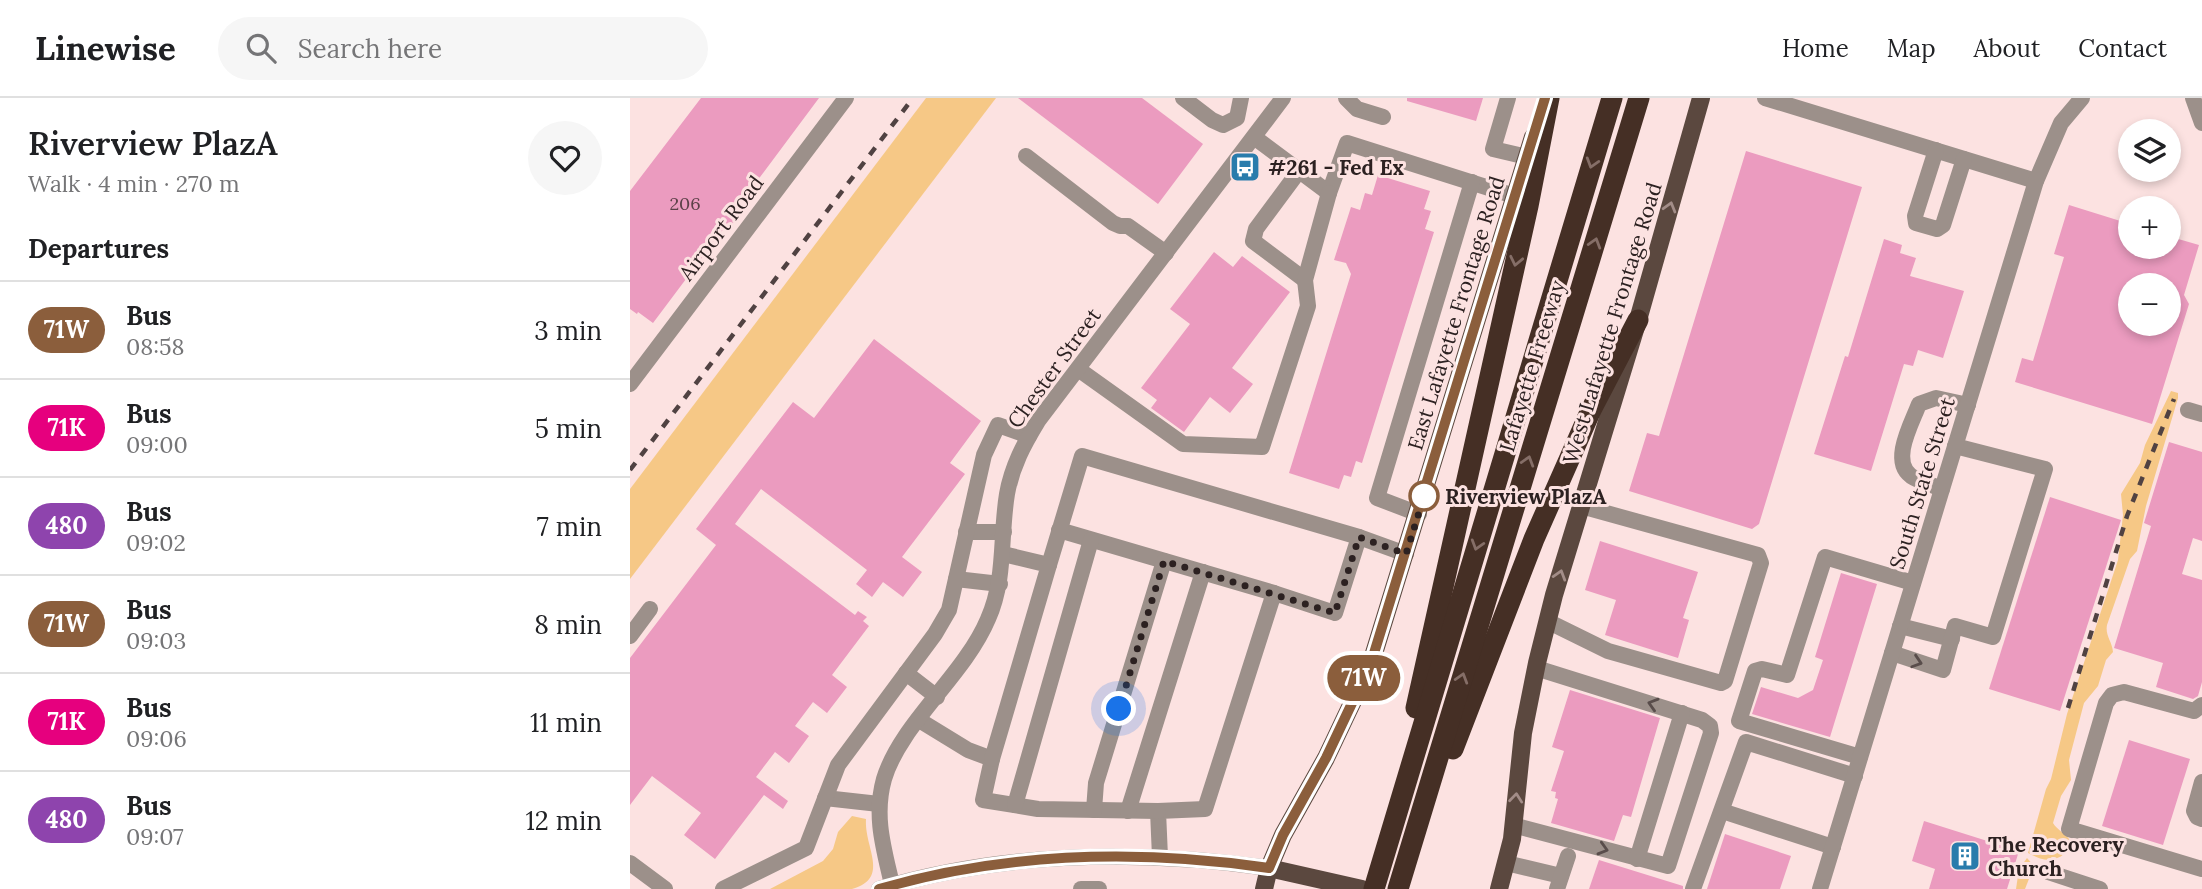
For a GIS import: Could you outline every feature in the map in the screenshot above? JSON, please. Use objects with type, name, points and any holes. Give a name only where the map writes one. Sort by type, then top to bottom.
[{"type":"highway","points":[[1389,839],[1522,198],[1547,98]]},
{"type":"highway","name":"Lafayette Freeway","points":[[1374,889],[1612,98]]},
{"type":"highway","name":"Lafayette Freeway","points":[[1398,889],[1639,98]]},
{"type":"highway","points":[[1411,845],[1455,745],[1539,527],[1597,398],[1637,320]]},
{"type":"main road","name":"East Lafayette Frontage Road","points":[[1264,889],[1269,868],[1283,835],[1326,758],[1371,663],[1522,198],[1527,157],[1547,98]]},
{"type":"main road","name":"West Lafayette Frontage Road","points":[[1499,889],[1513,825],[1523,733],[1547,621],[1701,98]]},
{"type":"main road","points":[[1269,868],[1362,889]]},
{"type":"street","points":[[1183,98],[1223,125],[1237,118]]},
{"type":"street","points":[[1237,118],[1241,98]]},
{"type":"street","name":"Chester Street","points":[[888,888],[879,827],[879,804],[891,763],[979,638],[989,618],[1000,584],[1010,480],[1017,459],[1029,436],[1077,369],[1283,98]]},
{"type":"street","points":[[1346,98],[1357,109],[1383,117]]},
{"type":"street","points":[[1508,98],[1493,149],[1527,157]]},
{"type":"street","points":[[1765,98],[2036,181]]},
{"type":"street","name":"South State Street","points":[[1820,889],[2036,181],[2061,123],[2082,98]]},
{"type":"street","points":[[2193,98],[2202,123]]},
{"type":"street","name":"Airport Road","points":[[630,384],[844,99]]},
{"type":"street","points":[[1237,118],[1329,193]]},
{"type":"street","points":[[1077,369],[1183,444],[1262,447],[1308,306],[1305,280],[1329,193],[1347,143],[1522,198]]},
{"type":"street","points":[[1936,150],[1915,216],[1916,223],[1937,229],[1943,225],[1964,159]]},
{"type":"street","points":[[1026,156],[1113,223],[1128,226],[1166,253]]},
{"type":"street","points":[[1299,171],[1256,229],[1253,241],[1305,280]]},
{"type":"street","points":[[1419,514],[1377,498],[1472,182]]},
{"type":"street","points":[[1942,489],[1911,476],[1905,468],[1901,461],[1907,438],[1919,404],[1936,398],[1968,405]]},
{"type":"street","points":[[723,889],[806,848],[838,765],[935,634],[949,610],[984,455],[998,425],[1029,436]]},
{"type":"street","points":[[1892,653],[1943,670],[1955,626],[1993,637],[2045,469],[1955,446]]},
{"type":"street","points":[[1274,593],[1205,809],[1038,809],[983,800],[992,759],[1082,456],[1359,537],[1406,554]]},
{"type":"street","points":[[1547,621],[1608,651],[1721,683],[1725,681],[1762,563],[1758,555],[1581,506]]},
{"type":"street","points":[[1059,530],[1335,613],[1359,537]]},
{"type":"street","points":[[966,532],[1004,532]]},
{"type":"street","points":[[1015,805],[1091,540]]},
{"type":"street","points":[[1003,554],[1049,565]]},
{"type":"street","points":[[1860,757],[1739,721],[1755,671],[1787,675],[1825,557],[1913,583]]},
{"type":"street","points":[[1094,810],[1096,783],[1164,561]]},
{"type":"street","points":[[1128,811],[1203,572]]},
{"type":"street","points":[[956,579],[1000,584]]},
{"type":"street","points":[[630,636],[650,609]]},
{"type":"street","points":[[1900,626],[1952,639]]},
{"type":"street","points":[[1513,825],[1668,866],[1711,733],[1707,722],[1536,668]]},
{"type":"street","points":[[906,673],[937,697]]},
{"type":"street","points":[[2202,705],[2194,711],[2124,692],[2112,695],[2106,703],[2068,829],[2202,869]]},
{"type":"street","points":[[1637,859],[1682,713]]},
{"type":"street","points":[[919,720],[968,750],[992,759]]},
{"type":"street","points":[[1693,889],[1746,742],[1854,776]]},
{"type":"street","points":[[2202,782],[2194,811],[2197,817],[2202,819]]},
{"type":"street","points":[[825,798],[879,804]]},
{"type":"street","points":[[1158,811],[1160,857]]},
{"type":"street","points":[[1722,811],[1833,847]]},
{"type":"street","points":[[888,888],[981,866],[1023,860],[1135,855],[1269,868]]},
{"type":"street","points":[[1506,863],[1559,883],[1568,856]]},
{"type":"street","points":[[630,863],[665,889]]},
{"type":"street","points":[[2048,872],[2100,889]]},
{"type":"street","points":[[1081,889],[1099,889]]},
{"type":"shaded area","points":[[926,98],[996,98],[630,579],[630,489]]},
{"type":"shaded area","points":[[2171,391],[2178,393],[2178,398],[2146,506],[2137,551],[2130,559],[2107,625],[2113,652],[2106,660],[2098,686],[2084,703],[2069,760],[2071,780],[2061,796],[2053,823],[2069,839],[2069,847],[2057,858],[2040,859],[2028,853],[2051,779],[2067,714],[2118,560],[2123,515],[2121,494],[2140,463],[2145,445]]},
{"type":"shaded area","points":[[852,816],[866,819],[873,870],[864,884],[852,889],[770,889],[823,861],[833,849],[838,832]]},
{"type":"shaded area","points":[[2027,858],[2034,866],[2025,889],[2016,889],[2019,869]]},
{"type":"building","points":[[701,98],[819,98],[731,216],[736,219],[728,230],[725,227],[653,323],[630,309],[630,191]]},
{"type":"building","points":[[1018,98],[1142,98],[1203,144],[1158,204]]},
{"type":"building","points":[[1407,98],[1483,98],[1476,121],[1407,101]]},
{"type":"building","points":[[1746,151],[1862,187],[1759,524],[1752,529],[1629,491],[1647,433],[1659,436]]},
{"type":"building","points":[[1378,175],[1430,191],[1424,209],[1431,211],[1425,229],[1434,232],[1362,463],[1356,461],[1351,477],[1344,475],[1339,489],[1289,473],[1351,274],[1346,263],[1334,260],[1351,207],[1360,210],[1365,193],[1372,195]]},
{"type":"building","points":[[2069,205],[2118,220],[2118,259],[2181,259],[2181,240],[2199,245],[2184,295],[2189,304],[2181,330],[2181,273],[2118,273],[2118,336],[2179,336],[2152,424],[2015,382],[2022,358],[2033,361],[2064,257],[2054,254]]},
{"type":"building","points":[[1884,239],[1902,245],[1900,253],[1916,258],[1910,276],[1964,291],[1943,358],[1918,350],[1913,366],[1904,364],[1871,471],[1814,454],[1845,356],[1848,357]]},
{"type":"building","points":[[1214,252],[1233,267],[1242,256],[1290,292],[1232,368],[1253,384],[1230,413],[1210,397],[1184,432],[1151,408],[1157,400],[1141,388],[1190,324],[1170,309]]},
{"type":"building","points":[[874,339],[981,421],[950,463],[965,474],[902,557],[922,572],[903,597],[883,582],[872,597],[856,584],[867,570],[761,489],[735,524],[855,615],[858,611],[867,617],[863,621],[869,626],[832,675],[847,687],[827,713],[813,702],[795,726],[809,736],[789,763],[775,752],[756,777],[788,801],[783,809],[764,795],[715,859],[684,835],[701,813],[652,776],[630,805],[630,658],[716,545],[696,529],[793,402],[814,418]]},
{"type":"building","points":[[2169,442],[2202,452],[2202,541],[2193,538],[2182,574],[2202,580],[2202,682],[2198,696],[2193,699],[2156,687],[2163,663],[2114,648],[2151,526],[2144,523]]},
{"type":"building","points":[[2050,497],[2121,520],[2060,711],[1989,689]]},
{"type":"building","points":[[1600,541],[1698,572],[1683,618],[1689,620],[1678,658],[1605,635],[1616,600],[1585,590]]},
{"type":"building","points":[[1841,573],[1877,584],[1830,737],[1752,714],[1761,687],[1798,698],[1813,690],[1823,660],[1815,657]]},
{"type":"building","points":[[1570,690],[1660,718],[1631,817],[1623,815],[1614,841],[1551,823],[1558,799],[1555,798],[1556,792],[1551,791],[1564,751],[1552,747]]},
{"type":"building","points":[[2129,740],[2190,759],[2163,845],[2102,826]]},
{"type":"building","name":"The Recovery Church","points":[[1924,821],[2019,851],[2007,889],[1929,889],[1935,869],[1912,861]]},
{"type":"building","points":[[1725,834],[1791,856],[1780,889],[1707,889]]},
{"type":"building","points":[[1599,860],[1683,886],[1683,889],[1589,889]]},
{"type":"railway","points":[[630,470],[913,98]]},
{"type":"railway","points":[[2068,708],[2127,516],[2174,399]]},
{"type":"bus line","name":"71W","points":[[879,889],[981,866],[1070,857],[1135,855],[1269,868],[1283,835],[1326,758],[1371,663],[1545,98]]},
{"type":"place","name":"#261 - Fed Ex","points":[[1245,167]]},
{"type":"place","name":"Riverview PlazA","points":[[1424,496]]},
{"type":"place","name":"The Recovery Church","points":[[1965,856]]},
{"type":"route","points":[[1119,709],[1164,561],[1335,613],[1359,537],[1406,554],[1427,487],[1424,496]]}]
